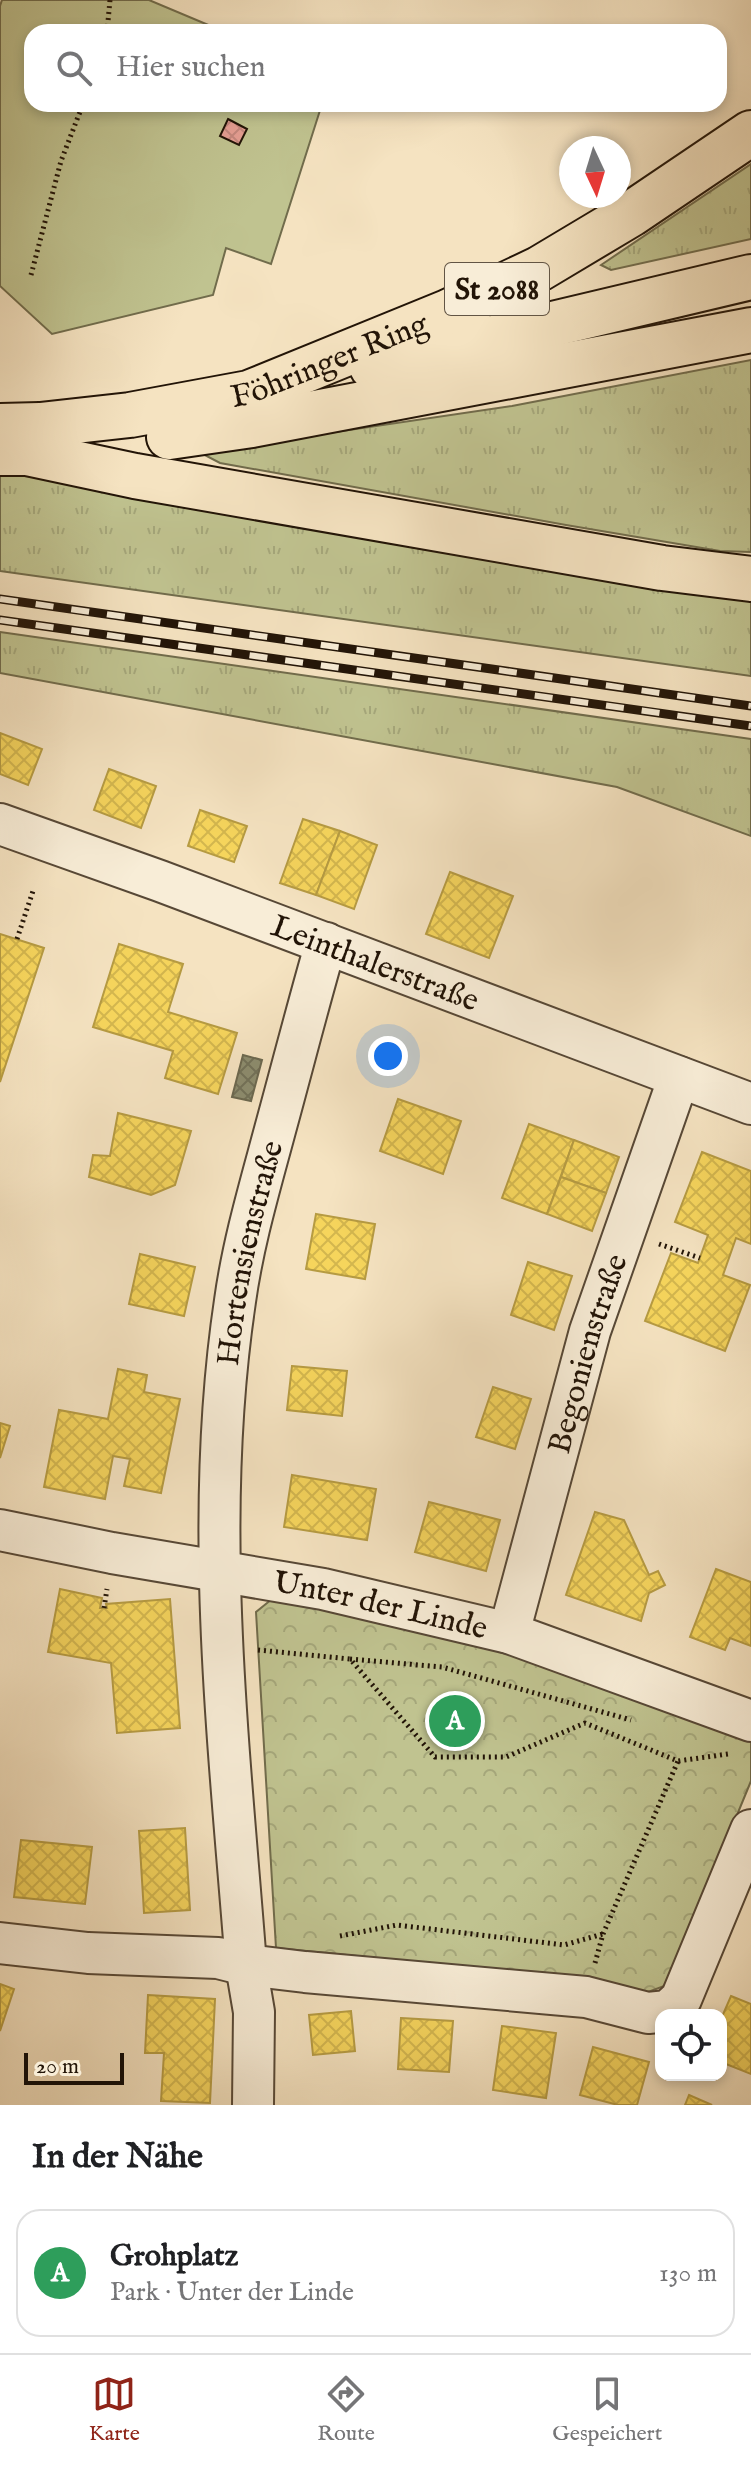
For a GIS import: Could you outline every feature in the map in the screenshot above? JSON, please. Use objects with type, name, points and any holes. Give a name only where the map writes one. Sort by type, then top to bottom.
[{"type":"highway","name":"Föhringer Ring","points":[[9,444],[40,425],[130,415],[249,393],[448,312],[539,269],[631,214],[751,133]]},
{"type":"highway","points":[[249,393],[337,376],[751,277]]},
{"type":"highway","points":[[9,444],[143,441],[252,425],[751,330]]},
{"type":"highway","points":[[9,444],[135,476],[647,566],[751,579]]},
{"type":"street","name":"Leinthalerstraße","points":[[0,824],[751,1104]]},
{"type":"street","name":"Hortensienstraße","points":[[253,2105],[254,2012],[246,1965],[221,1647],[219,1572],[224,1401],[235,1300],[250,1221],[326,943]]},
{"type":"street","name":"Begonienstraße","points":[[509,1633],[590,1331],[679,1077]]},
{"type":"street","name":"Unter der Linde","points":[[0,1530],[323,1589],[509,1633],[737,1734]]},
{"type":"street","points":[[0,1943],[88,1953],[218,1958],[246,1965],[586,1997],[648,2013],[668,2011],[681,1999],[751,1830]]},
{"type":"path","points":[[108,24],[110,0]]},
{"type":"path","points":[[31,275],[61,161],[80,112]]},
{"type":"path","points":[[17,939],[34,888]]},
{"type":"path","points":[[221,1647],[442,1667],[635,1721]]},
{"type":"path","points":[[350,1659],[435,1757],[506,1757],[585,1723],[678,1761],[739,1752],[737,1734]]},
{"type":"path","points":[[586,1997],[603,1934],[678,1761]]},
{"type":"path","points":[[336,1937],[397,1925],[564,1945],[603,1934]]},
{"type":"green space","points":[[2,0],[149,0],[206,24],[24,24],[24,112],[319,112],[271,264],[226,248],[213,295],[52,334],[0,286]]},
{"type":"green space","points":[[751,164],[751,239],[611,270],[601,265]]},
{"type":"green space","points":[[751,360],[751,552],[720,551],[220,463],[199,452],[512,406]]},
{"type":"green space","points":[[0,473],[35,476],[751,594],[751,676],[0,571]]},
{"type":"green space","points":[[0,632],[751,739],[751,836],[617,787],[0,673]]},
{"type":"green space","points":[[272,1599],[410,1626],[540,1662],[751,1735],[751,1781],[667,1985],[648,1992],[531,1973],[276,1948],[256,1612]]},
{"type":"building: Wohnen","points":[[0,733],[42,749],[28,785],[0,774]]},
{"type":"building: Wohnen","points":[[109,769],[156,786],[141,828],[94,810]]},
{"type":"building: Wohnen","points":[[200,810],[247,826],[234,862],[188,846]]},
{"type":"building: Wohnen","points":[[303,819],[340,831],[316,895],[280,883]]},
{"type":"building: Wohnen","points":[[340,831],[377,845],[354,909],[316,895]]},
{"type":"building: Wohnen","points":[[450,872],[513,896],[489,958],[426,934]]},
{"type":"building: Wohnen","points":[[0,934],[44,948],[0,1082]]},
{"type":"building: Wohnen","points":[[119,944],[183,964],[168,1012],[237,1033],[218,1094],[165,1078],[173,1051],[93,1027]]},
{"type":"building: Wohnen","points":[[398,1099],[461,1121],[443,1174],[380,1151]]},
{"type":"building: Wohnen","points":[[118,1113],[191,1131],[175,1185],[151,1195],[89,1177],[93,1155],[110,1156]]},
{"type":"building: Wohnen","points":[[529,1124],[574,1140],[547,1214],[502,1198]]},
{"type":"building: Wohnen","points":[[574,1140],[619,1157],[606,1193],[561,1177]]},
{"type":"building: Wohnen","points":[[702,1152],[751,1171],[751,1244],[736,1238],[723,1275],[750,1285],[725,1351],[645,1321],[671,1253],[698,1263],[708,1235],[675,1222]]},
{"type":"building: Wohnen","points":[[561,1177],[606,1193],[592,1231],[547,1214]]},
{"type":"building: Wohnen","points":[[316,1214],[375,1224],[365,1279],[306,1269]]},
{"type":"building: Wohnen","points":[[140,1254],[195,1267],[184,1316],[129,1304]]},
{"type":"building: Wohnen","points":[[528,1262],[572,1276],[554,1330],[511,1315]]},
{"type":"building: Wohnen","points":[[292,1366],[347,1371],[342,1416],[287,1410]]},
{"type":"building: Wohnen","points":[[118,1369],[147,1375],[144,1392],[180,1399],[161,1493],[124,1486],[130,1459],[113,1456],[105,1499],[44,1487],[59,1410],[108,1419]]},
{"type":"building: Wohnen","points":[[493,1387],[531,1399],[515,1449],[476,1437]]},
{"type":"building: Wohnen","points":[[0,1423],[10,1426],[0,1458]]},
{"type":"building: Wohnen","points":[[292,1475],[376,1489],[367,1540],[284,1527]]},
{"type":"building: Wohnen","points":[[429,1502],[500,1520],[486,1571],[415,1552]]},
{"type":"building: Wohnen","points":[[595,1512],[624,1520],[649,1575],[658,1571],[665,1585],[649,1593],[641,1621],[566,1595]]},
{"type":"building: Wohnen","points":[[716,1569],[751,1582],[751,1646],[730,1638],[725,1650],[690,1637]]},
{"type":"building: Wohnen","points":[[60,1589],[102,1598],[100,1608],[107,1608],[106,1604],[170,1599],[180,1728],[117,1733],[111,1663],[48,1652]]},
{"type":"building: Wohnen","points":[[185,1828],[190,1910],[144,1913],[139,1831]]},
{"type":"building: Wohnen","points":[[21,1840],[92,1847],[85,1904],[14,1897]]},
{"type":"building: Wohnen","points":[[0,1984],[14,1989],[0,2031]]},
{"type":"building: Wohnen","points":[[148,1995],[215,1999],[210,2103],[161,2101],[164,2053],[145,2053]]},
{"type":"building: Wohnen","points":[[731,1996],[751,2004],[751,2074],[727,2064],[725,2009]]},
{"type":"building: Wohnen","points":[[351,2011],[355,2051],[313,2055],[309,2015]]},
{"type":"building: Wohnen","points":[[401,2018],[453,2021],[449,2072],[398,2069]]},
{"type":"building: Wohnen","points":[[502,2026],[556,2033],[546,2098],[493,2090]]},
{"type":"building: Wohnen","points":[[593,2047],[649,2062],[637,2105],[618,2105],[580,2095]]},
{"type":"building: Wohnen","points":[[689,2095],[712,2105],[685,2105]]},
{"type":"building: Industrie","points":[[243,1055],[262,1060],[251,1101],[232,1097]]},
{"type":"building: Sonstige","points":[[228,119],[247,129],[239,145],[220,136]]},
{"type":"railway","points":[[0,599],[751,706]]},
{"type":"railway","points":[[0,620],[751,726]]},
{"type":"place","name":"Grohplatz","points":[[455,1721]]}]
